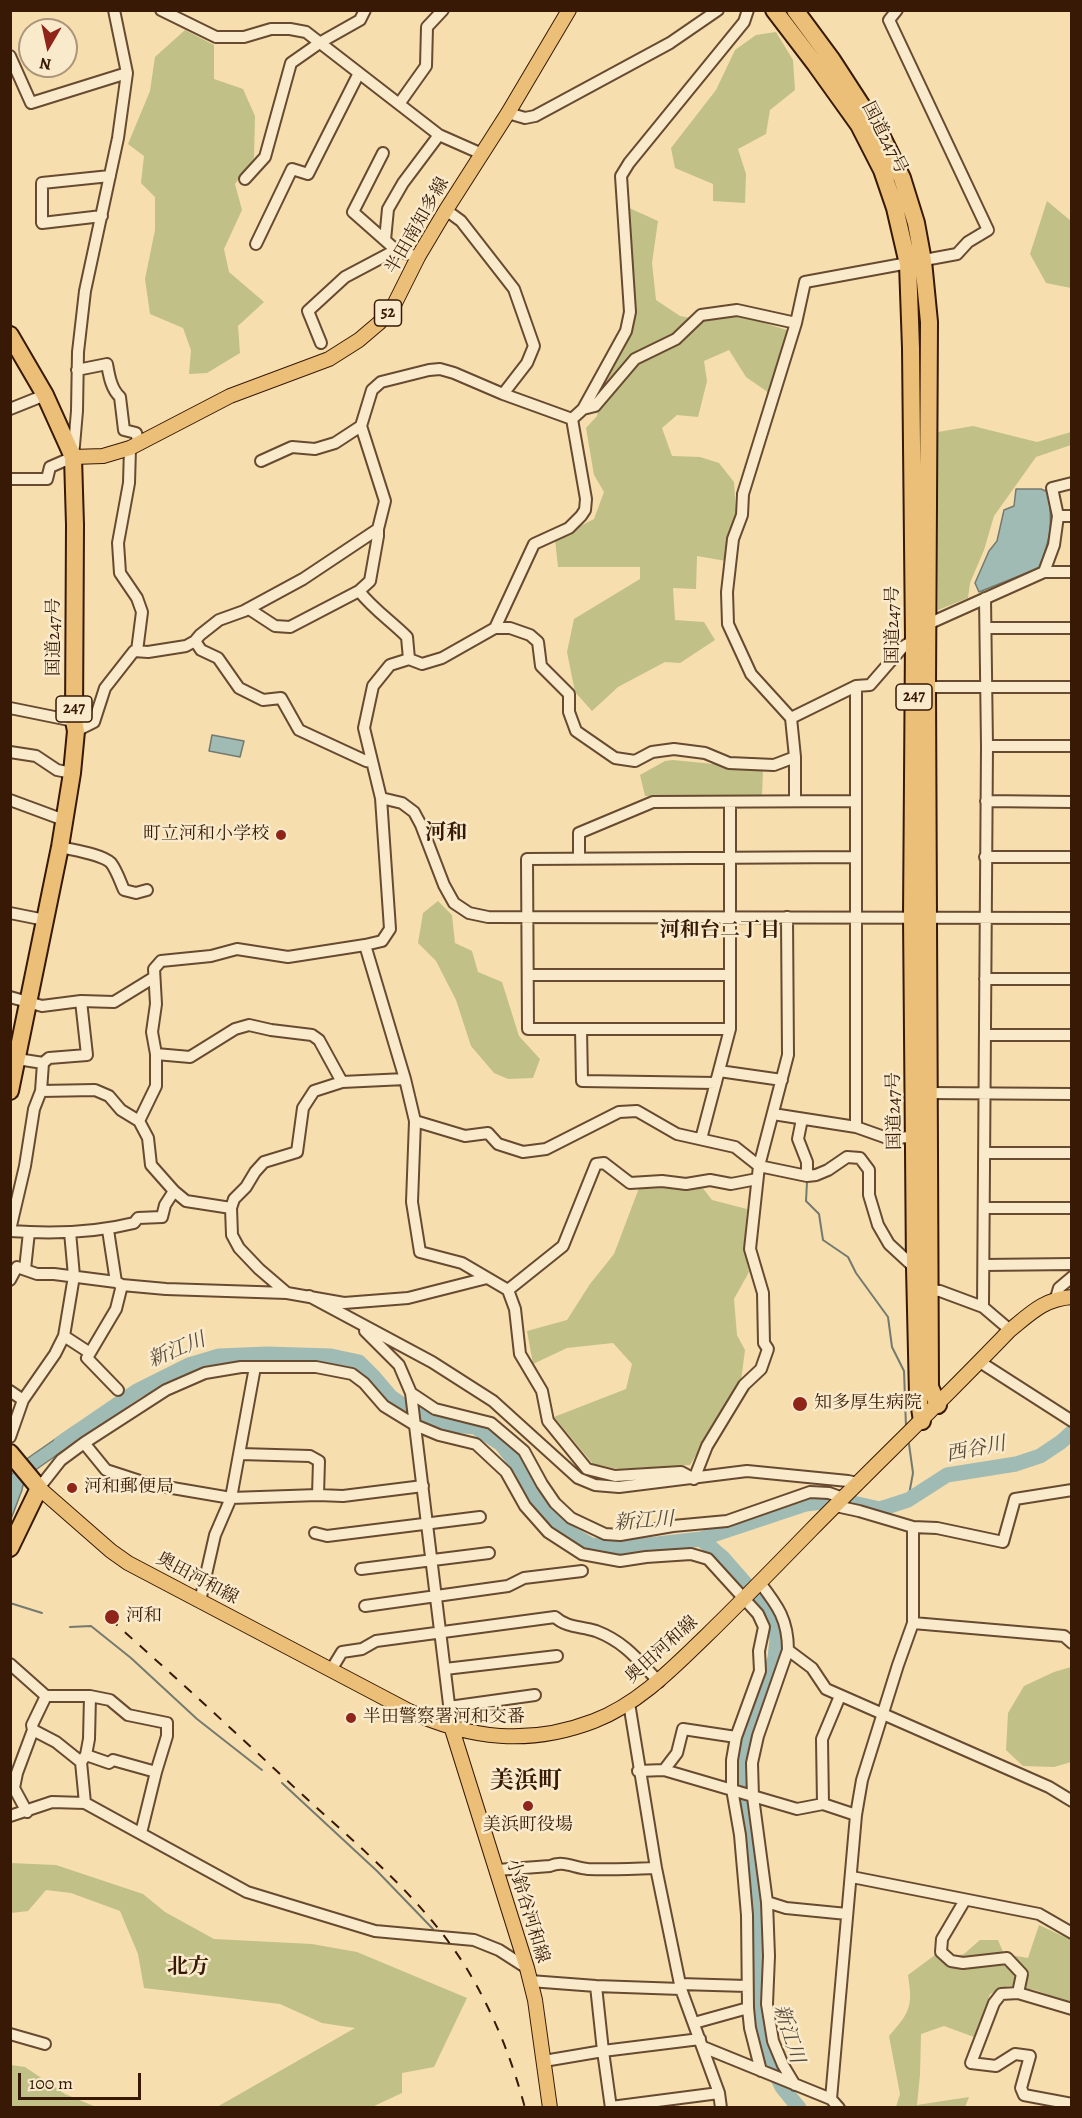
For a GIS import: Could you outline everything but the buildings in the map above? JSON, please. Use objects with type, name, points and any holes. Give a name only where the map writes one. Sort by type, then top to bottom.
[{"type":"highway","name":"国道247号","points":[[774,10],[859,125],[882,170],[915,262],[929,322],[927,687],[914,1137],[918,1395],[921,1421]]},
{"type":"highway","name":"国道247号","points":[[795,10],[832,60],[882,137],[902,178],[916,223],[911,348],[914,640],[920,917],[928,1093],[930,1387],[938,1405]]},
{"type":"highway","name":"国道247号","points":[[10,335],[45,395],[73,457],[75,525],[75,726],[72,773],[60,847],[28,1004],[14,1058],[10,1091]]},
{"type":"highway","points":[[10,1548],[36,1485],[13,1458]]},
{"type":"main road","name":"半田南知多線","points":[[73,457],[103,456],[135,446],[230,396],[329,359],[359,340],[379,323],[393,306],[418,257],[569,10]]},
{"type":"main road","name":"奥田河和線","points":[[36,1485],[119,1557],[409,1711],[452,1729],[478,1735],[511,1737],[548,1733],[595,1721],[628,1703],[658,1682],[938,1405],[1010,1330],[1036,1309],[1056,1298],[1071,1297]]},
{"type":"main road","name":"小鈴谷河和線","points":[[452,1729],[528,1975],[550,2108]]},
{"type":"street","points":[[10,479],[48,479],[50,467],[73,457],[77,411],[77,370],[85,291],[118,138],[127,73],[114,10]]},
{"type":"street","points":[[161,10],[216,37],[244,37],[271,29],[306,32],[439,135],[482,154]]},
{"type":"street","points":[[245,179],[265,157],[291,63],[321,42],[360,20],[365,10]]},
{"type":"street","points":[[399,104],[426,66],[427,27],[443,10]]},
{"type":"street","points":[[508,113],[525,118],[535,117],[670,44],[718,10]]},
{"type":"street","points":[[572,419],[583,409],[626,331],[630,312],[621,176],[629,163],[744,22],[748,10]]},
{"type":"street","points":[[795,801],[795,757],[791,718],[751,674],[729,624],[727,592],[733,539],[742,515],[743,494],[796,322],[805,282],[957,254],[968,242],[988,230],[889,20],[897,10]]},
{"type":"street","points":[[10,56],[31,103],[127,73]]},
{"type":"street","points":[[256,244],[292,169],[308,174],[359,73]]},
{"type":"street","points":[[385,240],[388,209],[403,183],[439,135]]},
{"type":"street","points":[[383,153],[353,212],[396,250],[418,257]]},
{"type":"street","points":[[102,216],[42,223],[42,183],[110,176]]},
{"type":"street","points":[[446,210],[461,221],[514,289],[534,346],[526,363],[503,394]]},
{"type":"street","points":[[321,343],[308,311],[345,277],[396,250]]},
{"type":"street","points":[[583,409],[595,406],[635,359],[676,339],[701,315],[737,310],[796,322]]},
{"type":"street","points":[[77,370],[107,364],[116,394],[120,397],[124,430],[136,433],[118,543],[120,573],[137,598],[142,612],[137,651]]},
{"type":"street","points":[[249,609],[275,626],[290,627],[368,585],[372,577],[378,529],[385,501],[361,426],[372,390],[381,382],[440,369],[572,419]]},
{"type":"street","points":[[10,409],[45,395]]},
{"type":"street","points":[[495,628],[534,544],[569,528],[585,510],[586,499],[572,419]]},
{"type":"street","points":[[261,461],[292,447],[315,449],[336,443],[361,426]]},
{"type":"street","points":[[1044,572],[1054,545],[1058,516],[1052,488],[1071,483]]},
{"type":"street","points":[[1058,516],[1071,516]]},
{"type":"street","points":[[10,708],[75,726],[94,722],[105,688],[134,651],[148,652],[186,646],[219,620],[249,609],[303,579],[378,529]]},
{"type":"street","points":[[928,624],[1044,572],[1071,572]]},
{"type":"street","points":[[359,591],[372,607],[387,617],[407,637],[409,659]]},
{"type":"street","points":[[983,1307],[987,746],[985,598]]},
{"type":"street","points":[[139,1121],[156,1086],[156,1054],[152,1032],[156,1004],[153,978],[154,969],[161,961],[211,956],[237,948],[288,957],[382,941],[390,930],[381,798],[364,728],[373,686],[390,665],[409,659],[422,664],[442,658],[495,628],[510,628],[538,642],[541,666],[569,693],[569,712],[576,731],[615,758],[636,761],[652,752],[674,749],[705,753],[729,763],[774,765],[795,757]]},
{"type":"street","points":[[987,628],[1071,628]]},
{"type":"street","points":[[791,718],[856,686],[870,685],[903,647],[914,640]]},
{"type":"street","points":[[195,641],[201,650],[218,657],[239,688],[263,700],[281,698],[299,730],[372,762]]},
{"type":"street","points":[[856,686],[856,1127]]},
{"type":"street","points":[[927,687],[1071,687]]},
{"type":"street","points":[[987,746],[1071,746]]},
{"type":"street","points":[[10,752],[36,756],[57,770],[72,773]]},
{"type":"street","points":[[381,798],[402,803],[414,812],[444,885],[454,903],[469,913],[488,917],[1071,918]]},
{"type":"street","points":[[10,800],[64,820]]},
{"type":"street","points":[[579,858],[579,833],[653,802],[856,801]]},
{"type":"street","points":[[986,801],[1071,802]]},
{"type":"street","points":[[701,1139],[730,1029],[730,803]]},
{"type":"street","points":[[60,847],[109,861],[124,890],[136,893],[147,890]]},
{"type":"street","points":[[730,1029],[528,1029],[527,859],[856,857]]},
{"type":"street","points":[[985,857],[1071,857]]},
{"type":"street","points":[[10,913],[45,920]]},
{"type":"street","points":[[694,1479],[707,1446],[744,1385],[761,1369],[768,1349],[764,1343],[763,1293],[750,1249],[759,1166],[788,1055],[787,917]]},
{"type":"street","points":[[365,945],[405,1079],[415,1121],[412,1202],[420,1252],[462,1263],[508,1290],[514,1309],[520,1354],[542,1392],[548,1421],[587,1470],[615,1476],[681,1472],[694,1479]]},
{"type":"street","points":[[528,975],[730,975]]},
{"type":"street","points":[[10,997],[28,1004],[42,1006],[81,1001],[114,1002],[153,978]]},
{"type":"street","points":[[985,979],[1071,979]]},
{"type":"street","points":[[81,1001],[87,1055],[49,1058],[43,1063],[41,1091],[34,1109],[26,1166],[10,1230],[29,1232],[108,1230],[134,1223],[138,1218],[162,1217],[165,1205],[174,1191]]},
{"type":"street","points":[[156,1054],[190,1057],[235,1029],[249,1025],[312,1035],[320,1040],[342,1082]]},
{"type":"street","points":[[581,1029],[582,1081],[716,1083]]},
{"type":"street","points":[[985,1035],[1071,1035]]},
{"type":"street","points":[[14,1058],[43,1063]]},
{"type":"street","points":[[719,1071],[782,1080]]},
{"type":"street","points":[[287,1293],[239,1248],[232,1235],[231,1208],[234,1199],[264,1162],[297,1152],[303,1108],[314,1091],[342,1082],[405,1079]]},
{"type":"street","points":[[41,1091],[95,1090],[109,1096],[121,1110],[139,1121],[148,1138],[151,1165],[174,1191],[186,1201],[231,1208]]},
{"type":"street","points":[[928,1093],[1071,1094]]},
{"type":"street","points":[[415,1121],[465,1136],[488,1133],[498,1144],[523,1152],[546,1149],[619,1112],[637,1111],[677,1134],[735,1147],[759,1166],[807,1176],[828,1170],[847,1157],[860,1158],[869,1170],[869,1195],[878,1225],[889,1244],[915,1268]]},
{"type":"street","points":[[773,1114],[856,1127],[887,1138],[914,1137]]},
{"type":"street","points":[[802,1119],[798,1139],[807,1162],[807,1176]]},
{"type":"street","points":[[985,1153],[1071,1153]]},
{"type":"street","points":[[508,1290],[563,1246],[596,1164],[604,1163],[630,1183],[662,1181],[686,1184],[710,1180],[731,1184],[757,1179]]},
{"type":"street","points":[[984,1208],[1071,1208]]},
{"type":"street","points":[[108,1230],[119,1283],[116,1309],[87,1358],[118,1390]]},
{"type":"street","points":[[25,1269],[29,1232]]},
{"type":"street","points":[[10,1437],[23,1400],[55,1354],[64,1336],[74,1276],[70,1232]]},
{"type":"street","points":[[984,1264],[1071,1264]]},
{"type":"street","points":[[10,1280],[17,1267],[37,1274],[74,1276],[166,1289],[287,1293],[344,1303],[408,1298],[487,1278]]},
{"type":"street","points":[[1056,1298],[1059,1288],[1071,1277]]},
{"type":"street","points":[[929,1290],[940,1291],[983,1307],[1010,1330]]},
{"type":"street","points":[[309,1296],[432,1362],[493,1401],[578,1478],[595,1485],[619,1487],[747,1471],[848,1481],[846,1495]]},
{"type":"street","points":[[356,1323],[399,1365],[412,1397],[452,1729]]},
{"type":"street","points":[[64,1336],[90,1353]]},
{"type":"street","points":[[980,1362],[1071,1421]]},
{"type":"street","points":[[36,1485],[61,1460],[84,1443],[166,1390],[185,1381],[205,1373],[241,1367],[316,1367],[352,1374],[364,1383],[384,1406],[415,1425],[439,1435],[476,1443],[506,1472],[525,1506],[548,1532],[582,1554],[620,1561],[691,1554],[708,1559],[758,1614],[764,1627],[759,1651],[760,1671],[736,1737],[732,1760],[732,1789],[740,1835],[747,1915],[748,2008],[750,2028],[761,2072]]},
{"type":"street","points":[[200,1601],[215,1535],[231,1498],[255,1367]]},
{"type":"street","points":[[10,1391],[23,1400]]},
{"type":"street","points":[[412,1397],[435,1408],[491,1423],[524,1451],[555,1503],[572,1518],[605,1534],[620,1535],[673,1526],[726,1521],[810,1492],[846,1495],[860,1510],[912,1527],[937,1528],[1003,1542],[1015,1499],[1071,1490]]},
{"type":"street","points":[[84,1443],[106,1470],[149,1484],[231,1498],[344,1496],[423,1486]]},
{"type":"street","points":[[240,1454],[310,1455],[319,1461],[318,1495]]},
{"type":"street","points":[[315,1533],[327,1536],[480,1517]]},
{"type":"street","points":[[544,2061],[603,2051],[701,2043],[761,2072],[835,2103],[856,1815],[862,1780],[913,1623],[912,1527]]},
{"type":"street","points":[[361,1569],[489,1553]]},
{"type":"street","points":[[365,1606],[508,1586],[524,1578],[582,1571]]},
{"type":"street","points":[[760,1583],[779,1608],[788,1634],[788,1650],[758,1736],[752,1763],[751,1797],[767,1902],[769,1956],[767,2004],[771,2031],[790,2083]]},
{"type":"street","points":[[331,1671],[342,1652],[362,1649],[376,1641],[555,1617],[563,1624],[595,1631],[623,1644],[658,1682]]},
{"type":"street","points":[[913,1623],[1064,1636],[1071,1643]]},
{"type":"street","points":[[788,1650],[812,1668],[826,1689],[1049,1787],[1071,1802]]},
{"type":"street","points":[[445,1669],[558,1656]]},
{"type":"street","points":[[10,1664],[46,1696],[90,1696],[110,1700],[128,1714],[167,1723],[167,1736],[141,1833]]},
{"type":"street","points":[[449,1707],[535,1695]]},
{"type":"street","points":[[27,1812],[14,1788],[17,1773],[33,1730],[32,1725],[46,1696]]},
{"type":"street","points":[[85,1803],[83,1759],[89,1739],[90,1696]]},
{"type":"street","points":[[823,1804],[822,1739],[840,1696]]},
{"type":"street","points":[[628,1703],[656,1868],[681,1986],[719,2093],[721,2108]]},
{"type":"street","points":[[664,1770],[677,1753],[683,1729],[736,1737]]},
{"type":"street","points":[[33,1730],[83,1759],[109,1763],[113,1760],[156,1772]]},
{"type":"street","points":[[638,1771],[664,1770],[797,1809],[823,1804],[856,1815]]},
{"type":"street","points":[[10,1816],[51,1802],[85,1803],[249,1893],[375,1931],[474,1940],[499,1950],[528,1975],[596,1986],[747,1986]]},
{"type":"street","points":[[497,1870],[561,1864],[584,1869],[656,1868]]},
{"type":"street","points":[[852,1877],[1039,1914],[1071,1933]]},
{"type":"street","points":[[965,1900],[942,1940],[941,1952],[951,1961],[963,1963],[1007,1958],[1022,1974],[1018,1993]]},
{"type":"street","points":[[767,1902],[786,1908],[847,1914]]},
{"type":"street","points":[[596,1986],[611,2107],[719,2093]]},
{"type":"street","points":[[1071,2008],[1018,1993],[1001,1994],[994,2003],[971,2063],[996,2066],[1015,2054],[1030,2056],[1021,2088],[1024,2095],[1071,2103]]},
{"type":"street","points":[[694,2024],[748,2008]]},
{"type":"street","points":[[10,2034],[45,2044]]},
{"type":"shaded area","points":[[185,30],[214,45],[214,79],[243,89],[255,116],[254,158],[235,184],[242,210],[224,249],[229,272],[264,302],[238,326],[240,353],[207,373],[189,374],[191,350],[183,328],[150,314],[145,279],[155,230],[155,197],[141,183],[144,156],[128,144],[150,91],[155,57]]},
{"type":"shaded area","points":[[776,32],[793,60],[795,90],[770,110],[766,134],[738,149],[746,174],[745,203],[713,201],[713,184],[675,168],[671,148],[716,90],[735,50],[756,35]]},
{"type":"shaded area","points":[[1047,201],[1071,221],[1071,288],[1046,283],[1030,254]]},
{"type":"shaded area","points":[[627,207],[658,221],[652,263],[656,300],[680,316],[707,321],[741,316],[787,330],[769,393],[746,377],[729,350],[704,361],[707,381],[698,417],[677,415],[662,428],[672,456],[700,457],[719,463],[734,482],[736,513],[726,561],[697,556],[696,589],[673,588],[675,620],[704,622],[715,640],[680,663],[665,662],[618,687],[592,711],[575,692],[567,652],[574,619],[640,579],[640,567],[558,567],[555,539],[594,519],[604,492],[594,475],[586,428],[597,416],[600,393],[626,345],[634,322],[635,304]]},
{"type":"shaded area","points":[[973,426],[1037,442],[1071,432],[1071,445],[1036,457],[994,516],[984,550],[970,583],[968,598],[938,610],[938,432]]},
{"type":"shaded area","points":[[665,761],[763,769],[762,796],[645,796],[640,775]]},
{"type":"shaded area","points":[[438,901],[452,915],[455,943],[472,951],[478,972],[502,982],[519,1036],[540,1059],[533,1078],[508,1079],[494,1073],[471,1046],[456,1000],[436,961],[418,943],[423,913]]},
{"type":"shaded area","points":[[702,1187],[712,1200],[747,1209],[744,1246],[749,1272],[734,1299],[737,1335],[745,1350],[741,1381],[690,1465],[619,1469],[593,1464],[554,1417],[626,1389],[632,1364],[613,1343],[567,1348],[533,1364],[527,1331],[567,1320],[590,1284],[614,1254],[639,1188]]},
{"type":"shaded area","points":[[1071,1667],[1071,1762],[1054,1767],[1023,1766],[1006,1750],[1008,1713],[1024,1686]]},
{"type":"shaded area","points":[[10,1863],[56,1865],[143,1894],[165,1912],[214,1939],[312,1944],[357,1952],[467,1998],[434,2067],[402,2073],[402,2093],[372,2107],[217,2107],[355,2028],[322,2023],[280,2004],[144,1988],[138,1954],[120,1911],[71,1893],[46,1890],[28,1911],[11,1913]]},
{"type":"shaded area","points":[[1039,1925],[1071,1940],[1071,2003],[1035,1990],[1008,1986],[990,1994],[974,2037],[944,2026],[921,2034],[917,2105],[969,2097],[965,2107],[896,2107],[900,2094],[889,2036],[906,2015],[910,2002],[908,1975],[935,1955],[941,1960],[964,1954],[980,1940],[998,1940],[1004,1954],[1028,1958]]},
{"type":"shaded area","points":[[11,2065],[25,2067],[65,2094],[96,2107],[11,2107]]},
{"type":"water","points":[[1016,489],[1041,489],[1048,492],[1050,531],[1043,557],[1039,568],[979,592],[975,583],[989,551],[997,541],[1004,510],[1014,506]]},
{"type":"water","points":[[212,735],[244,741],[240,757],[209,751]]},
{"type":"water","points":[[74,1426],[81,1438],[34,1471],[26,1485],[23,1485],[11,1519],[11,1475],[25,1460]]},
{"type":"waterway","points":[[807,1182],[806,1201],[819,1214],[823,1240],[848,1257],[856,1273],[888,1317],[892,1347],[904,1371],[906,1427]]},
{"type":"waterway","name":"新江川","points":[[61,1443],[137,1391],[189,1365],[219,1356],[267,1354],[331,1356],[359,1362],[391,1397],[407,1408],[444,1424],[475,1427],[501,1444],[521,1469],[538,1503],[561,1528],[591,1545],[622,1548],[701,1539],[806,1504],[830,1501]]},
{"type":"waterway","name":"西谷川","points":[[853,1503],[880,1509],[908,1500],[947,1475],[1016,1464],[1040,1456],[1072,1432]]},
{"type":"waterway","points":[[908,1500],[913,1473],[909,1444]]},
{"type":"waterway","name":"新江川","points":[[701,1539],[723,1558],[758,1598],[773,1620],[777,1639],[775,1658],[742,1759],[742,1803],[756,1900],[758,1949],[756,2009],[774,2070],[782,2087],[799,2108]]},
{"type":"waterway","points":[[10,1603],[42,1613]]},
{"type":"waterway","points":[[70,1627],[91,1626],[131,1658],[197,1719],[262,1770]]},
{"type":"waterway","points":[[282,1783],[377,1871],[433,1929]]},
{"type":"railway","points":[[110,1619],[365,1851],[430,1919],[467,1969],[485,2002],[508,2054],[525,2108]]},
{"type":"place","name":"町立河和小学校","points":[[281,835]]},
{"type":"place","name":"知多厚生病院","points":[[800,1404]]},
{"type":"place","name":"河和郵便局","points":[[72,1488]]},
{"type":"place","name":"河和","points":[[112,1617]]},
{"type":"place","name":"半田警察署河和交番","points":[[351,1718]]},
{"type":"place","name":"美浜町役場","points":[[528,1806]]},
{"type":"district","name":"河和","points":[[446,834]]},
{"type":"district","name":"河和台二丁目","points":[[720,931]]},
{"type":"district","name":"美浜町","points":[[526,1782]]},
{"type":"district","name":"北方","points":[[188,1968]]}]
